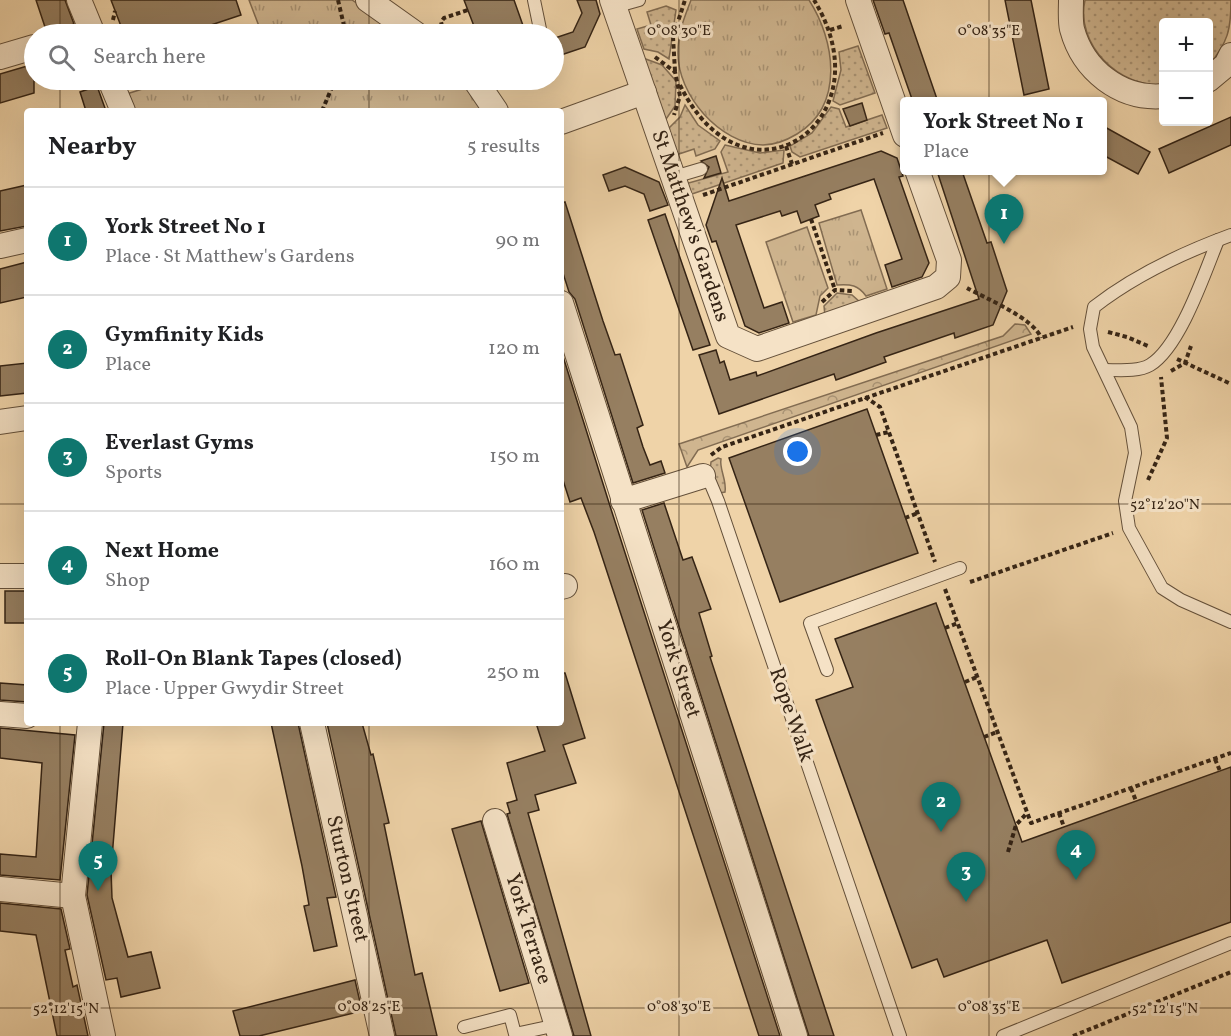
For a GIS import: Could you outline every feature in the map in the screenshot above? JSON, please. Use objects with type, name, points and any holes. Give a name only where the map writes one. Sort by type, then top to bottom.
[{"type":"street","points":[[79,0],[84,24]]},
{"type":"street","points":[[368,0],[402,24]]},
{"type":"street","points":[[858,0],[900,120]]},
{"type":"street","points":[[1071,0],[1072,27],[1081,53],[1099,75],[1122,90],[1150,98],[1159,97]]},
{"type":"street","name":"St Matthew's Gardens","points":[[613,4],[728,336],[757,349],[936,287],[948,277]]},
{"type":"street","points":[[0,57],[24,50]]},
{"type":"street","points":[[1213,76],[1226,65],[1231,55]]},
{"type":"street","points":[[114,90],[122,108]]},
{"type":"street","points":[[482,90],[494,108]]},
{"type":"street","points":[[564,121],[644,92]]},
{"type":"street","points":[[918,175],[948,260],[948,277]]},
{"type":"street","points":[[0,246],[24,241]]},
{"type":"street","name":"York Street","points":[[564,313],[795,1036]]},
{"type":"street","points":[[0,422],[24,418]]},
{"type":"street","points":[[623,501],[703,476]]},
{"type":"street","points":[[0,576],[24,576]]},
{"type":"street","points":[[0,714],[24,716]]},
{"type":"street","points":[[90,726],[73,896],[103,1036]]},
{"type":"street","name":"Sturton Street","points":[[313,726],[382,1036]]},
{"type":"street","name":"York Terrace","points":[[495,821],[558,1031]]},
{"type":"street","points":[[0,889],[73,896]]},
{"type":"lane","points":[[534,0],[539,24]]},
{"type":"lane","points":[[613,4],[639,0]]},
{"type":"lane","points":[[674,177],[701,169]]},
{"type":"lane","points":[[1231,235],[1119,287],[1094,307],[1090,329],[1093,348],[1131,427],[1135,453],[1125,501],[1129,528],[1162,588],[1181,600],[1231,622]]},
{"type":"lane","points":[[1105,370],[1140,369],[1151,364],[1164,353],[1178,333],[1218,240]]},
{"type":"lane","name":"Rope Walk","points":[[703,476],[710,483],[718,501],[900,1036]]},
{"type":"lane","points":[[827,670],[810,622],[960,568]]},
{"type":"lane","points":[[1002,1036],[1231,943]]},
{"type":"lane","points":[[464,1027],[510,1015],[515,1034],[558,1031]]},
{"type":"path","points":[[338,0],[344,24]]},
{"type":"path","points":[[675,72],[673,37],[685,0]]},
{"type":"path","points":[[680,86],[690,107],[724,140],[752,149],[765,150],[786,146],[804,136],[822,118],[835,81],[836,66],[830,30],[814,0]]},
{"type":"path","points":[[442,24],[444,18],[468,10]]},
{"type":"path","points":[[325,108],[331,90]]},
{"type":"path","points":[[682,202],[792,164],[900,132]]},
{"type":"path","points":[[786,146],[792,164]]},
{"type":"path","points":[[811,219],[835,290]]},
{"type":"path","points":[[948,277],[1024,319],[1039,332],[1041,338]]},
{"type":"path","points":[[703,476],[709,458],[722,447],[1041,338],[1066,332],[1071,327]]},
{"type":"path","points":[[1143,489],[1167,438],[1161,377]]},
{"type":"path","points":[[865,397],[880,407],[1030,823],[1231,753]]},
{"type":"path","points":[[876,435],[889,432]]},
{"type":"path","points":[[905,518],[918,513]]},
{"type":"path","points":[[965,583],[1129,528]]},
{"type":"path","points":[[946,590],[956,586]]},
{"type":"path","points":[[945,628],[958,623]]},
{"type":"path","points":[[964,682],[978,677]]},
{"type":"path","points":[[984,736],[997,732]]},
{"type":"path","points":[[1215,759],[1220,771]]},
{"type":"path","points":[[1131,788],[1136,801]]},
{"type":"path","points":[[1008,852],[1016,825],[1027,813]]},
{"type":"path","points":[[1059,813],[1064,827]]},
{"type":"path","points":[[1072,1036],[1231,972]]},
{"type":"green space","points":[[249,0],[352,0],[387,24],[258,24]]},
{"type":"green space","points":[[691,0],[809,0],[825,34],[831,71],[829,89],[823,106],[812,122],[789,138],[763,145],[731,136],[704,114],[685,85],[678,52],[679,38]]},
{"type":"green space","points":[[1085,0],[1231,0],[1227,35],[1213,59],[1213,18],[1159,18],[1159,85],[1131,79],[1104,60],[1087,33],[1084,17]]},
{"type":"green space","points":[[666,6],[676,10],[669,59],[658,52],[644,49],[637,29],[651,25],[647,12]]},
{"type":"green space","points":[[858,46],[875,93],[840,105],[833,101],[841,70],[839,52]]},
{"type":"green space","points":[[643,58],[662,65],[676,81],[675,106],[664,122]]},
{"type":"green space","points":[[139,90],[473,90],[483,99],[488,108],[122,108],[117,97]]},
{"type":"green space","points":[[685,105],[698,125],[720,141],[715,149],[696,156],[694,149],[676,155],[668,129],[680,117]]},
{"type":"green space","points":[[831,107],[839,109],[846,127],[882,115],[887,128],[800,157],[792,152],[790,146],[812,133]]},
{"type":"green space","points":[[725,145],[760,153],[784,150],[783,163],[689,195],[685,184],[728,172],[721,152]]},
{"type":"green space","points":[[861,210],[887,289],[866,296],[854,286],[837,285],[819,223]]},
{"type":"green space","points":[[807,227],[828,288],[820,296],[816,315],[793,322],[766,242]]},
{"type":"green space","points":[[837,293],[852,295],[861,303],[825,316],[824,306]]},
{"type":"green space","points":[[1015,324],[1025,325],[1031,334],[698,450],[687,467],[679,444],[1003,336]]},
{"type":"green space","points":[[718,458],[721,459],[725,488],[725,492],[720,493],[710,471],[711,462]]},
{"type":"building","points":[[36,0],[65,0],[74,24],[44,24]]},
{"type":"building","points":[[111,0],[236,0],[241,15],[214,24],[120,24]]},
{"type":"building","points":[[464,0],[514,0],[522,24],[473,24]]},
{"type":"building","points":[[577,0],[596,0],[600,14],[585,47],[564,54],[564,35],[573,32],[582,13]]},
{"type":"building","points":[[873,0],[903,0],[936,97],[911,97],[889,33],[885,34]]},
{"type":"building","points":[[1005,0],[1031,0],[1049,89],[1024,95]]},
{"type":"building","points":[[24,67],[24,90],[34,90],[34,93],[0,103],[0,74]]},
{"type":"building","points":[[98,90],[105,108],[85,108],[80,92]]},
{"type":"building","points":[[862,103],[867,120],[850,126],[843,109]]},
{"type":"building","points":[[1231,117],[1231,145],[1169,173],[1159,149]]},
{"type":"building","points":[[1107,128],[1150,152],[1138,174],[1107,157]]},
{"type":"building","points":[[881,151],[897,158],[900,175],[903,176],[899,177],[929,263],[922,277],[892,287],[885,265],[902,259],[874,179],[829,194],[831,199],[815,205],[819,216],[801,223],[797,211],[782,216],[780,211],[736,225],[764,308],[782,302],[789,323],[759,333],[745,326],[716,241],[712,242],[706,225],[722,178],[729,201]]},
{"type":"building","points":[[716,156],[721,173],[704,178],[709,167],[701,161]]},
{"type":"building","points":[[625,167],[659,182],[668,205],[650,211],[644,194],[625,186],[609,191],[603,175]]},
{"type":"building","points":[[938,175],[963,175],[987,243],[991,242],[1007,291],[993,325],[955,338],[954,333],[884,357],[886,362],[836,380],[834,374],[719,414],[699,355],[716,350],[720,363],[724,361],[730,380],[756,372],[757,376],[979,299]]},
{"type":"building","points":[[24,186],[24,227],[0,231],[0,191]]},
{"type":"building","points":[[564,202],[615,355],[620,354],[643,425],[637,428],[643,447],[650,465],[661,461],[665,473],[633,483],[575,299],[569,292],[564,276]]},
{"type":"building","points":[[665,214],[710,345],[693,350],[648,220]]},
{"type":"building","points":[[24,263],[24,298],[0,303],[0,269]]},
{"type":"building","points":[[564,360],[780,1036],[759,1036],[594,532],[581,498],[570,502],[564,483]]},
{"type":"building","points":[[24,363],[24,393],[0,396],[0,366]]},
{"type":"building","points":[[867,409],[918,553],[780,602],[729,458]]},
{"type":"building","points":[[664,503],[683,560],[692,557],[711,609],[699,613],[712,656],[710,657],[834,1036],[809,1036],[642,510]]},
{"type":"building","points":[[5,591],[24,591],[24,623],[5,623]]},
{"type":"building","points":[[936,603],[1022,842],[1231,767],[1231,922],[1062,983],[1047,940],[944,977],[937,959],[912,968],[816,700],[853,687],[835,639]]},
{"type":"building","points":[[565,673],[585,738],[563,745],[576,783],[535,795],[539,810],[528,813],[591,1036],[574,1036],[507,814],[510,813],[507,803],[517,800],[507,763],[545,751],[537,726],[564,726]]},
{"type":"building","points":[[0,683],[24,685],[24,702],[0,700]]},
{"type":"building","points":[[104,726],[123,726],[111,870],[112,898],[128,957],[151,952],[160,988],[121,997],[117,978],[106,980],[87,895]]},
{"type":"building","points":[[272,726],[299,726],[336,897],[327,898],[337,946],[314,951],[304,906],[309,905]]},
{"type":"building","points":[[328,726],[363,726],[371,755],[373,754],[389,823],[384,824],[415,975],[422,973],[437,1036],[396,1036]]},
{"type":"building","points":[[0,728],[75,735],[60,880],[0,875],[0,854],[36,857],[42,763],[0,758]]},
{"type":"building","points":[[481,821],[529,983],[500,991],[452,829]]},
{"type":"building","points":[[0,903],[61,909],[70,949],[65,950],[73,987],[77,985],[88,1036],[57,1036],[36,935],[0,931]]},
{"type":"building","points":[[355,980],[362,1011],[259,1036],[240,1036],[233,1011]]},
{"type":"place","name":"York Street No 1","points":[[1004,244]]},
{"type":"place","name":"Gymfinity Kids","points":[[941,832]]},
{"type":"place","name":"Next Home","points":[[1076,880]]},
{"type":"place","name":"Roll-On Blank Tapes (closed)","points":[[98,891]]},
{"type":"place","name":"Everlast Gyms","points":[[966,902]]}]
